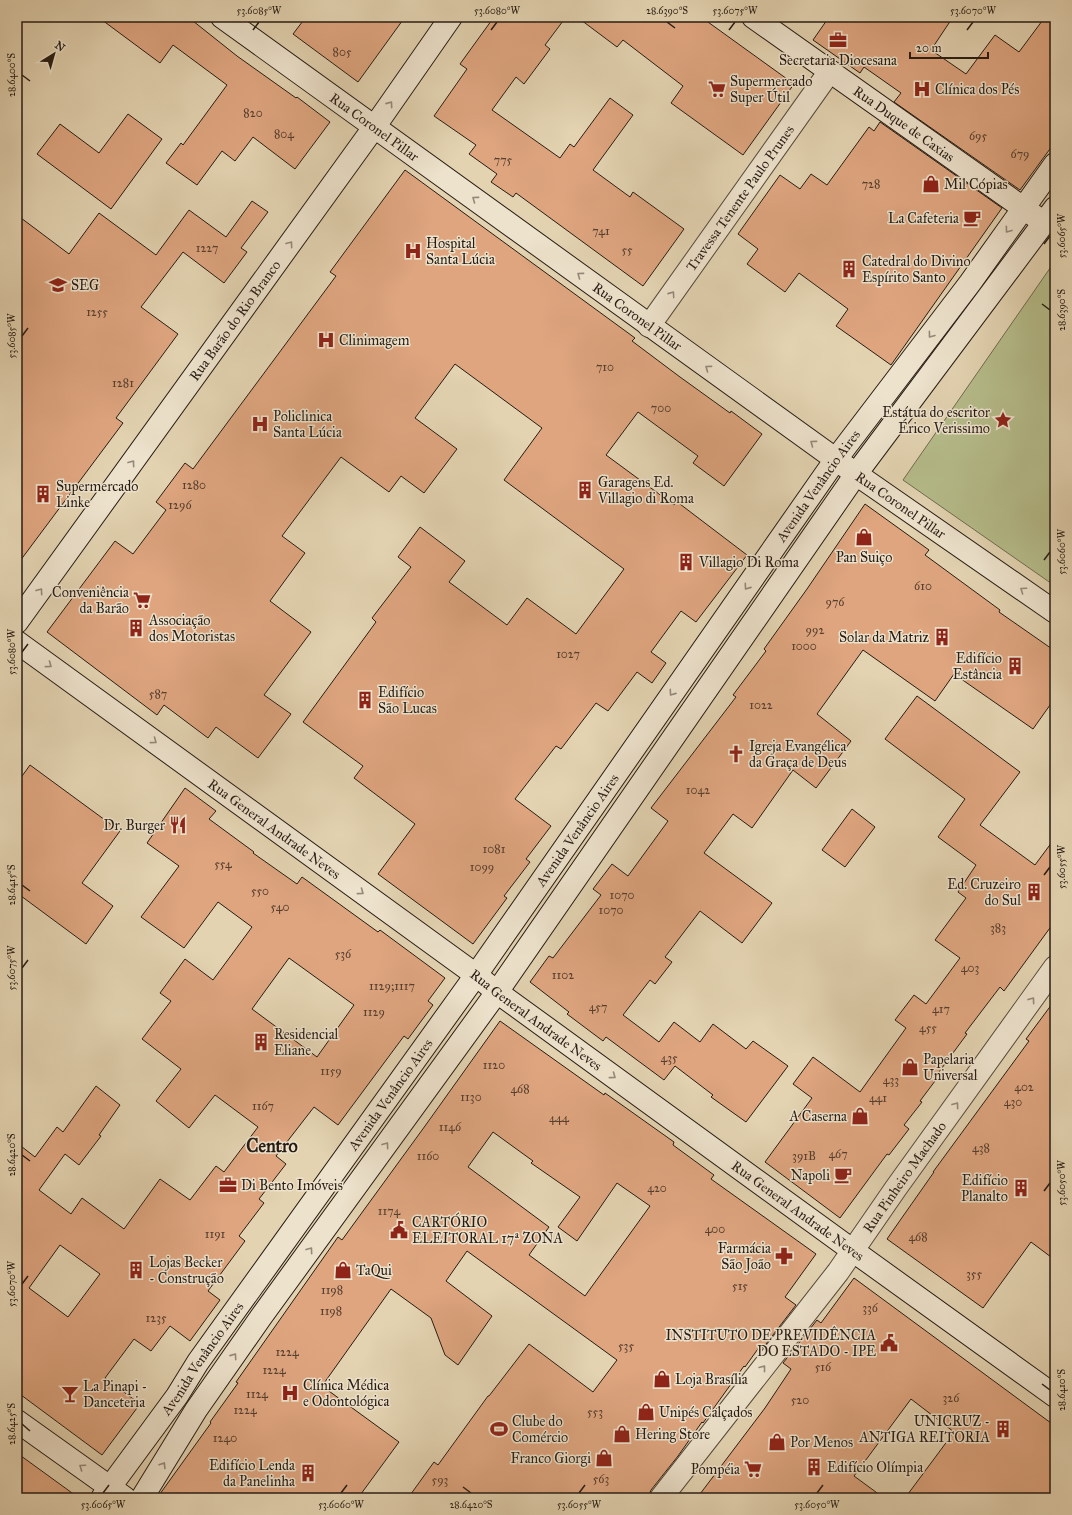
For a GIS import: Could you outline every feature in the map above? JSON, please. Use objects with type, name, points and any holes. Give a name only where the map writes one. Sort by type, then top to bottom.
[{"type":"main road","name":"Rua Coronel Pillar","points":[[222,17],[856,474],[1055,612]]},
{"type":"main road","name":"Rua Barão do Rio Branco","points":[[17,622],[375,126],[451,17]]},
{"type":"main road","name":"Rua Duque de Caxias","points":[[753,17],[1024,208],[1051,220]]},
{"type":"main road","name":"Travessa Tenente Paulo Prunes","points":[[649,326],[830,71]]},
{"type":"main road","name":"Avenida Venâncio Aires","points":[[113,1494],[198,1362],[476,975],[836,459],[923,346],[1055,164]]},
{"type":"main road","name":"Avenida Venâncio Aires","points":[[142,1498],[196,1410],[261,1317],[497,992],[856,474],[1051,220]]},
{"type":"main road","name":"Rua General Andrade Neves","points":[[17,642],[1055,1396]]},
{"type":"main road","name":"Rua Pinheiro Machado","points":[[661,1498],[838,1272],[852,1250],[1055,967]]},
{"type":"main road","points":[[241,1304],[261,1317]]},
{"type":"main road","points":[[177,1396],[196,1410]]},
{"type":"main road","points":[[17,1421],[113,1494]]},
{"type":"green space","points":[[1055,261],[1055,586],[903,480]]},
{"type":"building","points":[[98,17],[188,17],[237,56],[296,98],[297,97],[330,122],[295,169],[253,137],[235,161],[222,151],[197,185],[166,163],[181,143],[183,145],[227,85],[173,45],[160,63]]},
{"type":"building","points":[[306,17],[405,17],[358,82],[293,34]]},
{"type":"building","points":[[494,17],[566,17],[545,45],[550,49],[524,84],[516,77],[492,110],[560,158],[570,144],[574,147],[610,98],[633,115],[593,170],[630,197],[633,192],[684,229],[643,286],[516,193],[513,197],[491,182],[497,174],[469,154],[476,145],[434,116],[467,69],[460,64]]},
{"type":"building","points":[[577,17],[701,17],[794,84],[743,155],[671,103],[683,86],[623,40],[617,47]]},
{"type":"building","points":[[829,17],[953,17],[931,50],[966,74],[995,35],[1019,52],[1045,17],[1055,17],[1055,142],[1020,190],[894,102],[901,93],[864,67],[860,73],[813,40]]},
{"type":"building","points":[[128,114],[162,139],[111,209],[37,154],[60,124],[99,153]]},
{"type":"building","points":[[880,122],[1002,208],[891,365],[836,326],[848,309],[799,273],[785,292],[747,264],[758,249],[738,234],[780,175],[800,189],[811,174],[827,185],[869,127],[874,131]]},
{"type":"building","points":[[405,170],[635,338],[632,341],[680,377],[762,434],[724,486],[693,463],[698,456],[638,412],[606,455],[674,505],[676,501],[747,555],[696,622],[681,611],[651,652],[666,663],[652,683],[637,672],[608,711],[596,703],[561,749],[556,746],[515,799],[551,826],[526,859],[530,862],[504,896],[507,898],[473,944],[378,874],[415,824],[354,778],[363,766],[303,722],[376,622],[372,618],[411,567],[398,557],[420,527],[465,561],[449,582],[507,625],[527,598],[576,634],[624,569],[504,480],[542,428],[455,364],[415,418],[457,449],[424,493],[401,476],[389,492],[341,457],[282,536],[305,553],[270,601],[311,632],[264,695],[291,714],[258,758],[216,727],[208,738],[164,705],[157,715],[47,632],[115,541],[133,554],[166,510],[156,502],[185,463],[193,469],[336,276],[330,272]]},
{"type":"building","points":[[252,201],[268,212],[241,248],[247,252],[224,283],[183,252],[141,307],[178,334],[116,418],[123,423],[17,565],[17,215],[69,254],[99,213],[156,255],[189,210],[226,237]]},
{"type":"building","points":[[865,504],[929,550],[925,555],[1000,610],[999,612],[1055,651],[1055,698],[1033,729],[954,674],[935,701],[863,650],[817,714],[851,741],[816,788],[793,770],[752,828],[733,814],[704,853],[772,903],[742,943],[700,911],[665,957],[672,962],[655,984],[650,980],[623,1015],[659,1042],[674,1022],[700,1042],[713,1024],[746,1049],[753,1041],[788,1066],[746,1122],[711,1097],[713,1095],[675,1066],[664,1080],[606,1037],[603,1041],[567,1014],[569,1012],[530,982],[549,956],[553,958],[601,895],[593,889],[612,864],[628,876],[668,821],[651,808],[736,697],[733,695],[766,651],[764,649]]},
{"type":"building","points":[[917,696],[1020,772],[980,825],[1035,865],[1055,838],[1055,921],[1004,991],[1000,987],[965,1033],[967,1034],[936,1076],[938,1077],[920,1101],[922,1102],[904,1125],[909,1129],[889,1155],[887,1154],[840,1218],[765,1162],[812,1098],[793,1084],[813,1057],[860,1092],[906,1028],[895,1020],[914,995],[926,1004],[960,958],[935,940],[966,898],[958,892],[976,865],[938,837],[965,799],[885,739]]},
{"type":"building","points":[[30,765],[120,831],[82,883],[113,906],[86,944],[17,893],[17,783]]},
{"type":"building","points":[[185,788],[216,811],[209,819],[254,852],[253,853],[297,884],[302,877],[378,932],[380,930],[445,978],[428,1001],[433,1005],[408,1039],[404,1036],[338,1125],[314,1107],[276,1156],[286,1164],[259,1199],[264,1203],[239,1236],[245,1241],[208,1291],[220,1300],[190,1341],[170,1326],[151,1351],[134,1339],[105,1378],[140,1404],[102,1455],[17,1392],[17,1143],[35,1157],[57,1127],[63,1132],[96,1086],[120,1105],[99,1135],[101,1136],[79,1165],[65,1154],[39,1190],[71,1214],[82,1198],[124,1229],[160,1179],[190,1200],[216,1166],[224,1172],[258,1127],[215,1095],[189,1128],[156,1101],[181,1069],[142,1039],[171,1001],[160,993],[185,959],[213,980],[252,927],[218,902],[184,948],[141,917],[179,866],[147,843]],"holes":[[[289,958],[354,1005],[317,1057],[252,1009]],[[60,1245],[100,1274],[68,1317],[29,1288]]]},
{"type":"building","points":[[852,809],[875,827],[845,867],[822,850]]},
{"type":"building","points":[[1055,1000],[1055,1260],[1031,1242],[983,1308],[887,1239],[933,1172],[1029,1041],[1026,1039]]},
{"type":"building","points":[[500,1021],[604,1095],[605,1093],[674,1142],[673,1145],[714,1175],[711,1179],[816,1254],[785,1297],[796,1305],[763,1348],[760,1346],[745,1367],[744,1366],[703,1423],[702,1422],[651,1490],[648,1498],[408,1498],[434,1462],[438,1465],[488,1396],[529,1344],[593,1392],[617,1360],[467,1251],[446,1281],[492,1316],[458,1365],[445,1355],[431,1318],[391,1289],[322,1386],[399,1442],[358,1498],[157,1498],[211,1423],[210,1422],[238,1383],[236,1382],[338,1237],[342,1240]],"holes":[[[493,1132],[533,1161],[531,1163],[580,1197],[558,1227],[577,1241],[617,1183],[650,1206],[585,1296],[529,1255],[549,1227],[468,1167]]]},
{"type":"building","points":[[854,1278],[1055,1426],[1055,1498],[905,1498],[954,1432],[911,1399],[854,1476],[884,1498],[697,1498],[765,1408],[791,1369],[783,1363],[817,1320],[821,1323]]},
{"type":"building","points":[[17,1453],[79,1498],[17,1498]]},
{"type":"place","name":"Secretaria Diocesana","points":[[838,40]]},
{"type":"place","name":"Supermercado Super Útil","points":[[717,89]]},
{"type":"place","name":"Clínica dos Pés","points":[[922,89]]},
{"type":"place","name":"Mil Cópias","points":[[931,184]]},
{"type":"place","name":"La Cafeteria","points":[[972,218]]},
{"type":"place","name":"Hospital Santa Lúcia","points":[[413,251]]},
{"type":"place","name":"Catedral do Divino Espírito Santo","points":[[849,269]]},
{"type":"place","name":"SEG","points":[[58,285]]},
{"type":"place","name":"Clinimagem","points":[[326,340]]},
{"type":"place","name":"Estátua do escritor Érico Verissimo","points":[[1003,420]]},
{"type":"place","name":"Policlinica Santa Lúcia","points":[[260,424]]},
{"type":"place","name":"Garagens Ed. Villagio di Roma","points":[[585,490]]},
{"type":"place","name":"Supermercado Linke","points":[[43,494]]},
{"type":"place","name":"Pan Suiço","points":[[864,537]]},
{"type":"place","name":"Villagio Di Roma","points":[[686,562]]},
{"type":"place","name":"Conveniência da Barão","points":[[142,600]]},
{"type":"place","name":"Associação dos Motoristas","points":[[136,628]]},
{"type":"place","name":"Solar da Matriz","points":[[942,637]]},
{"type":"place","name":"Edifício Estância","points":[[1015,666]]},
{"type":"place","name":"Edifício São Lucas","points":[[365,700]]},
{"type":"place","name":"Igreja Evangélica da Graça de Deus","points":[[736,754]]},
{"type":"place","name":"Dr. Burger","points":[[178,825]]},
{"type":"place","name":"Ed. Cruzeiro do Sul","points":[[1034,892]]},
{"type":"place","name":"Residencial Eliane","points":[[261,1042]]},
{"type":"place","name":"Papelaria Universal","points":[[910,1067]]},
{"type":"place","name":"A Caserna","points":[[860,1116]]},
{"type":"place","name":"Napoli","points":[[843,1175]]},
{"type":"place","name":"Di Bento Imóveis","points":[[228,1185]]},
{"type":"place","name":"Edifício Planalto","points":[[1021,1188]]},
{"type":"place","name":"CARTÓRIO ELEITORAL 17ª ZONA","points":[[399,1230]]},
{"type":"place","name":"Farmácia São João","points":[[784,1256]]},
{"type":"place","name":"Lojas Becker - Construção","points":[[136,1270]]},
{"type":"place","name":"TaQui","points":[[343,1270]]},
{"type":"place","name":"INSTITUTO DE PREVIDÊNCIA DO ESTADO - IPE","points":[[889,1343]]},
{"type":"place","name":"Loja Brasília","points":[[662,1379]]},
{"type":"place","name":"Clínica Médica e Odontológica","points":[[290,1393]]},
{"type":"place","name":"La Pinapi - Danceteria","points":[[70,1394]]},
{"type":"place","name":"Unipés Calçados","points":[[646,1412]]},
{"type":"place","name":"Clube do Comércio","points":[[499,1429]]},
{"type":"place","name":"UNICRUZ - ANTIGA REITORIA","points":[[1003,1429]]},
{"type":"place","name":"Hering Store","points":[[622,1434]]},
{"type":"place","name":"Por Menos","points":[[777,1442]]},
{"type":"place","name":"Franco Giorgi","points":[[604,1458]]},
{"type":"place","name":"Edifício Olímpia","points":[[814,1467]]},
{"type":"place","name":"Pompéia","points":[[753,1469]]},
{"type":"place","name":"Edifício Lenda da Panelinha","points":[[308,1473]]},
{"type":"district","name":"Centro","points":[[272,1146]]}]
